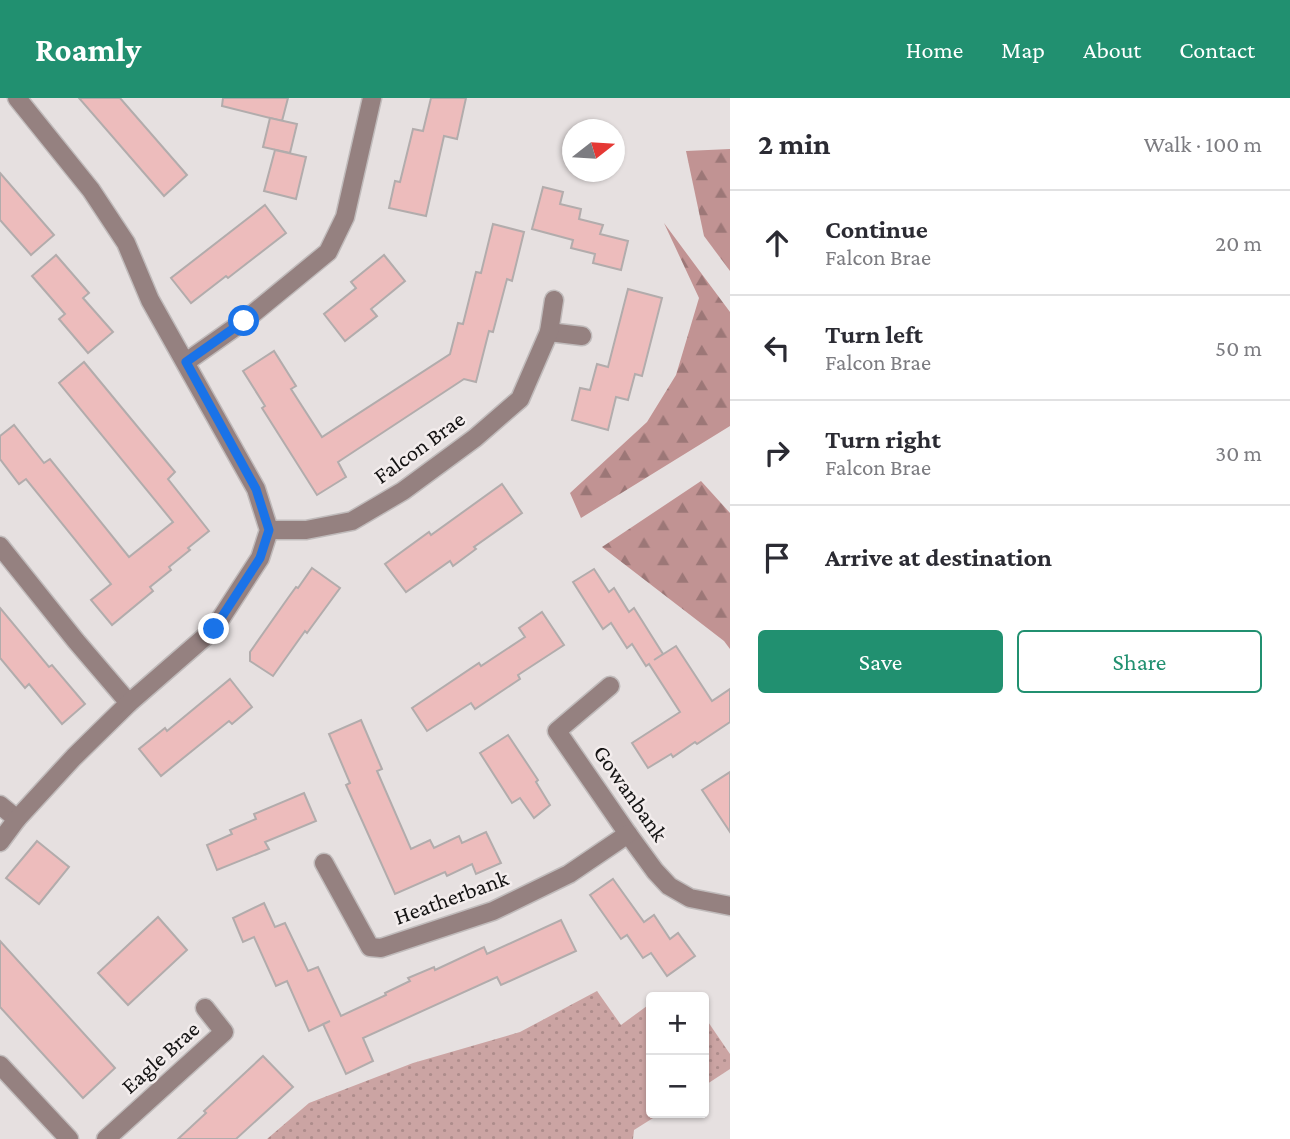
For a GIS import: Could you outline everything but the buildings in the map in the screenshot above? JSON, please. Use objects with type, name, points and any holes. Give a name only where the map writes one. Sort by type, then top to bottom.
[{"type":"street","points":[[0,842],[17,819],[74,757],[129,703],[214,629],[260,558],[269,530],[256,489],[150,300],[126,243],[91,190],[16,98]]},
{"type":"street","points":[[186,362],[244,321],[328,252],[345,217],[372,98]]},
{"type":"street","name":"Falcon Brae","points":[[269,530],[306,530],[352,521],[403,491],[475,438],[520,399],[549,332],[554,300]]},
{"type":"street","points":[[549,332],[582,336]]},
{"type":"street","points":[[0,546],[129,703]]},
{"type":"street","name":"Gowanbank","points":[[610,686],[557,731],[628,834],[669,886],[690,898],[730,906]]},
{"type":"street","points":[[0,805],[17,819]]},
{"type":"street","name":"Heatherbank","points":[[324,863],[370,947],[381,948],[493,911],[569,874],[628,834]]},
{"type":"street","name":"Eagle Brae","points":[[106,1139],[224,1032],[205,1008]]},
{"type":"street","points":[[0,1065],[69,1139]]},
{"type":"shaded area","points":[[597,991],[621,1025],[646,1007],[646,1118],[653,1118],[634,1130],[633,1139],[267,1139],[309,1103],[413,1063],[520,1032]]},
{"type":"shaded area","points":[[709,1023],[730,1054],[730,1069],[709,1083]]},
{"type":"green space","points":[[730,149],[730,271],[704,236],[686,151]]},
{"type":"green space","points":[[664,223],[730,312],[730,426],[581,518],[570,493],[647,422],[676,375],[699,298]]},
{"type":"green space","points":[[701,481],[730,513],[730,649],[724,641],[602,547]]},
{"type":"route","points":[[214,629],[260,558],[269,530],[256,489],[186,362],[244,321]]}]
